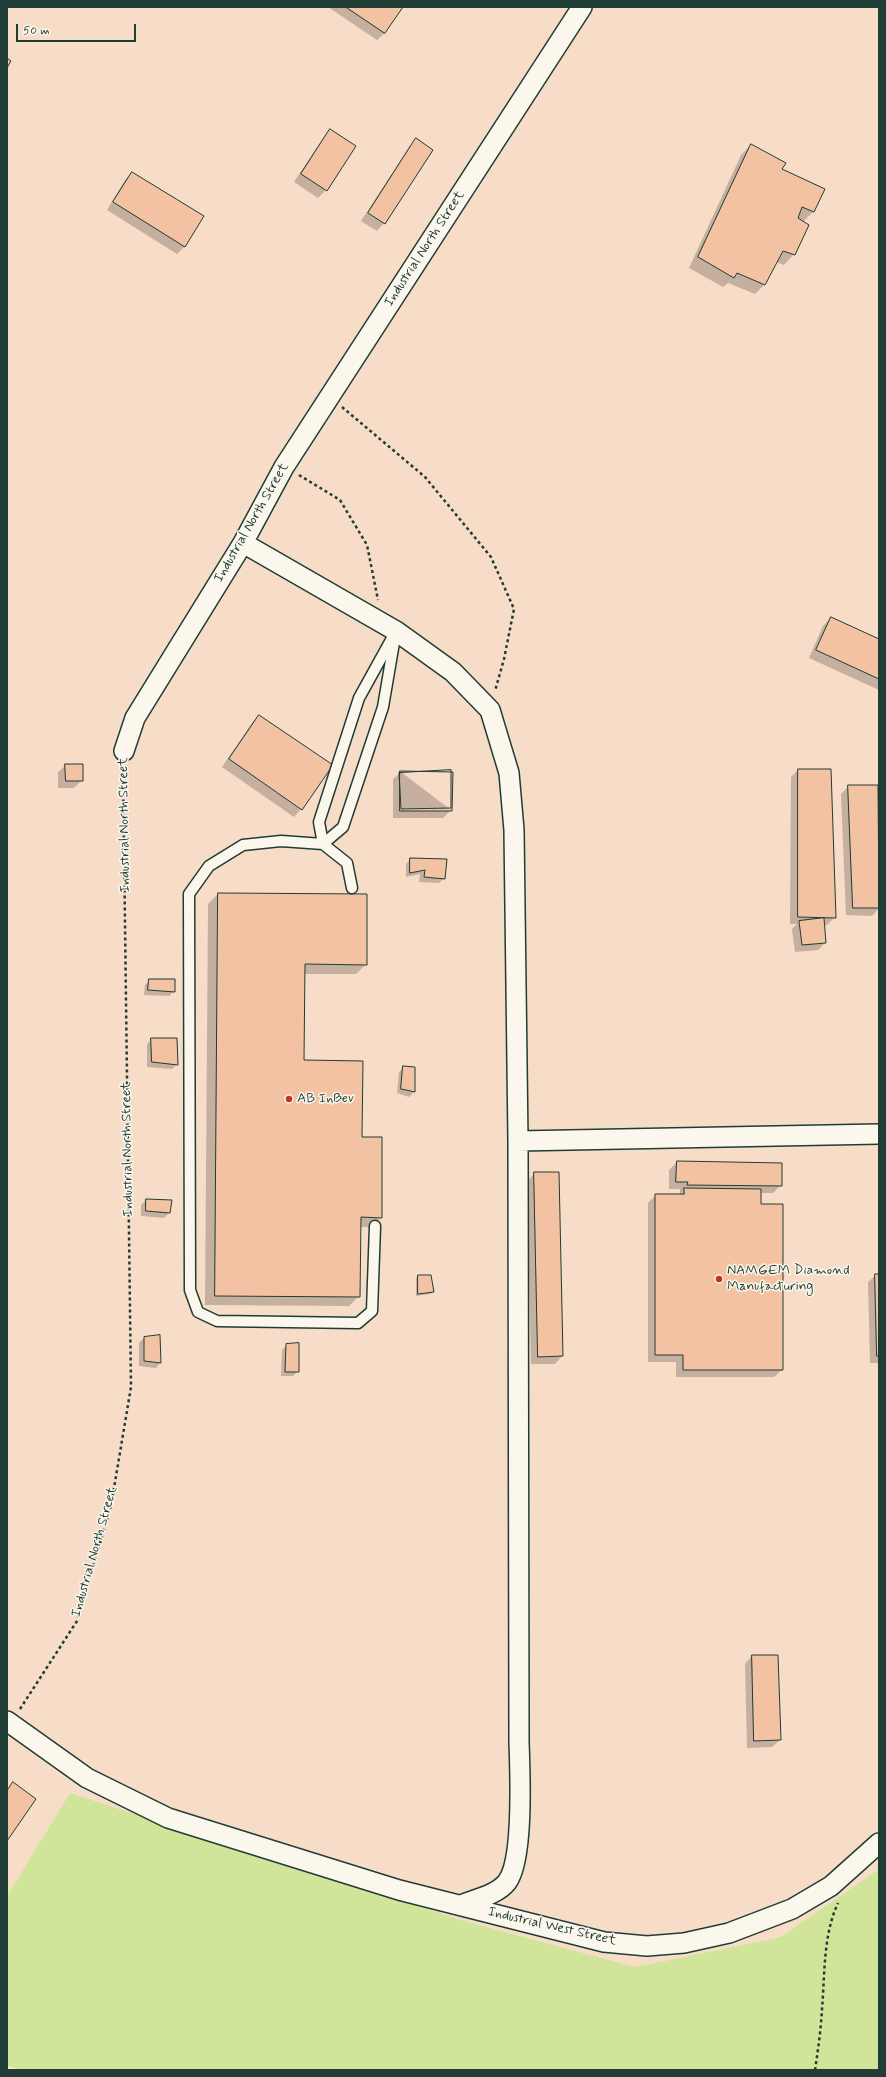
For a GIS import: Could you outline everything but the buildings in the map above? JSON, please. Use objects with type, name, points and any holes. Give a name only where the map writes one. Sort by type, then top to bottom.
[{"type":"street","name":"Industrial North Street","points":[[124,751],[135,718],[243,543],[284,467],[582,7]]},
{"type":"street","points":[[243,543],[396,631],[453,672],[490,710],[509,773],[514,830],[518,1142],[519,1742],[521,1800],[514,1867],[507,1882],[493,1892],[461,1905]]},
{"type":"street","points":[[518,1142],[879,1134]]},
{"type":"street","name":"Industrial West Street","points":[[9,1722],[88,1778],[168,1818],[399,1890],[604,1942],[646,1946],[684,1943],[729,1933],[792,1909],[831,1886],[879,1843]]},
{"type":"lane","points":[[323,844],[343,827],[383,707],[396,631]]},
{"type":"lane","points":[[323,844],[319,822],[359,698],[396,631]]},
{"type":"lane","points":[[352,888],[347,864],[323,844],[281,841],[243,845],[209,866],[189,894],[190,1290],[198,1312],[217,1321],[358,1323],[372,1312],[375,1226]]},
{"type":"path","points":[[329,396],[425,477],[491,556],[514,609],[504,659],[490,710]]},
{"type":"path","points":[[284,467],[340,500],[367,545],[378,600],[370,616]]},
{"type":"path","name":"Industrial North Street","points":[[9,1722],[77,1622],[111,1506],[131,1387],[122,786],[124,751]]},
{"type":"path","points":[[816,2070],[825,1960],[831,1917],[838,1902]]},
{"type":"shaded area","points":[[7,7],[879,7],[879,1869],[781,1937],[635,1967],[461,1920],[70,1793],[7,1896]]},
{"type":"green space","points":[[70,1793],[461,1920],[635,1967],[781,1937],[879,1869],[879,2070],[22,2070],[7,2066],[7,1896]]},
{"type":"place","name":"AB InBev","points":[[289,1099]]},
{"type":"place","name":"NAMGEM Diamond Manufacturing","points":[[719,1279]]}]
